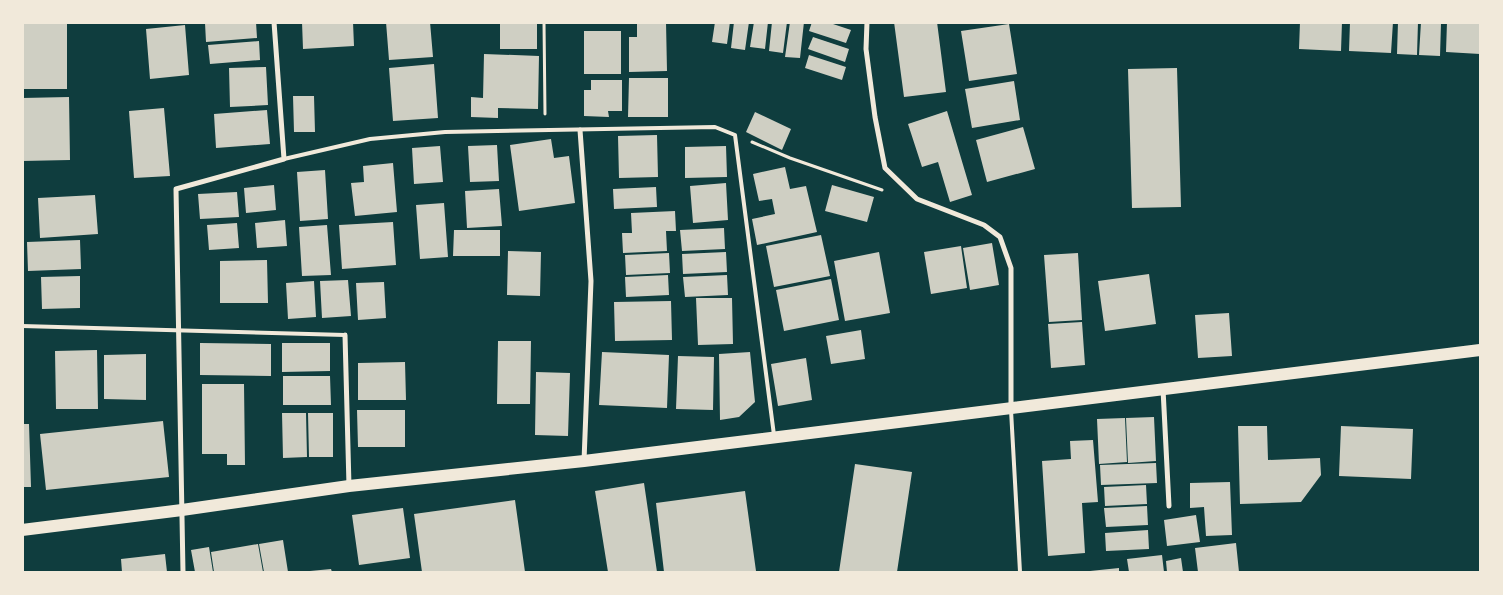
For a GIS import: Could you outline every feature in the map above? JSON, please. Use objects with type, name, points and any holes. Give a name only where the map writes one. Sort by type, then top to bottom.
[{"type":"main road","points":[[22,530],[182,510],[349,486],[584,461],[1480,350]]},
{"type":"street","points":[[183,572],[176,189],[284,159],[274,22]]},
{"type":"street","points":[[867,22],[866,49],[875,118],[885,168],[917,199],[984,225],[1000,237],[1011,268],[1011,407]]},
{"type":"street","points":[[580,130],[591,281],[584,461]]},
{"type":"street","points":[[345,335],[349,486]]},
{"type":"street","points":[[1163,388],[1169,506]]},
{"type":"lane","points":[[284,159],[370,139],[445,132],[715,127],[735,135],[774,437]]},
{"type":"lane","points":[[22,326],[345,335]]},
{"type":"lane","points":[[1011,407],[1020,572]]},
{"type":"path","points":[[544,22],[545,130]]},
{"type":"path","points":[[735,135],[790,158],[864,184],[917,199]]},
{"type":"building","points":[[22,22],[67,22],[67,89],[22,89]]},
{"type":"building","points":[[256,22],[257,38],[206,42],[205,23]]},
{"type":"building","points":[[302,22],[353,22],[354,46],[303,49]]},
{"type":"building","points":[[386,22],[430,22],[433,57],[389,60]]},
{"type":"building","points":[[500,22],[537,22],[537,49],[500,49]]},
{"type":"building","points":[[637,22],[666,22],[667,71],[629,72],[629,37],[637,37]]},
{"type":"building","points":[[715,22],[730,22],[727,44],[712,42]]},
{"type":"building","points":[[734,22],[749,22],[745,50],[731,48]]},
{"type":"building","points":[[754,22],[768,22],[765,49],[750,47]]},
{"type":"building","points":[[772,22],[787,22],[783,53],[769,51]]},
{"type":"building","points":[[790,22],[804,22],[800,58],[785,57]]},
{"type":"building","points":[[812,22],[827,22],[851,30],[846,43],[809,31]]},
{"type":"building","points":[[894,22],[937,22],[946,92],[904,97]]},
{"type":"building","points":[[1300,22],[1342,22],[1341,51],[1299,49]]},
{"type":"building","points":[[1350,22],[1393,22],[1391,53],[1349,51]]},
{"type":"building","points":[[1398,22],[1418,22],[1417,55],[1397,54]]},
{"type":"building","points":[[1421,22],[1441,23],[1440,56],[1419,55]]},
{"type":"building","points":[[1447,22],[1480,22],[1480,54],[1446,52]]},
{"type":"building","points":[[1009,24],[1017,74],[969,81],[961,31]]},
{"type":"building","points":[[185,25],[189,75],[150,79],[146,29]]},
{"type":"building","points":[[584,31],[621,31],[621,74],[584,74]]},
{"type":"building","points":[[813,37],[849,49],[845,62],[808,49]]},
{"type":"building","points":[[259,41],[260,60],[210,64],[208,45]]},
{"type":"building","points":[[484,54],[539,56],[538,109],[498,108],[498,118],[471,117],[471,97],[483,98]]},
{"type":"building","points":[[809,55],[846,67],[842,80],[805,68]]},
{"type":"building","points":[[434,64],[438,118],[393,121],[389,68]]},
{"type":"building","points":[[266,67],[268,105],[230,107],[229,68]]},
{"type":"building","points":[[1177,68],[1181,207],[1132,208],[1128,69]]},
{"type":"building","points":[[629,78],[668,78],[668,117],[628,117]]},
{"type":"building","points":[[591,80],[622,80],[622,111],[608,111],[609,117],[584,116],[584,90],[591,90]]},
{"type":"building","points":[[1014,81],[1020,120],[972,128],[965,89]]},
{"type":"building","points":[[293,96],[314,96],[315,132],[294,132]]},
{"type":"building","points":[[69,97],[70,160],[22,161],[22,98]]},
{"type":"building","points":[[164,108],[170,176],[134,178],[129,111]]},
{"type":"building","points":[[267,110],[270,144],[216,148],[214,114]]},
{"type":"building","points":[[947,111],[972,195],[950,202],[938,162],[922,167],[908,124]]},
{"type":"building","points":[[755,112],[791,129],[782,150],[746,132]]},
{"type":"building","points":[[1023,127],[1035,169],[987,182],[976,140]]},
{"type":"building","points":[[657,135],[658,177],[619,178],[618,136]]},
{"type":"building","points":[[551,139],[554,158],[569,156],[575,203],[519,211],[510,145]]},
{"type":"building","points":[[497,145],[499,181],[470,182],[468,146]]},
{"type":"building","points":[[440,146],[443,182],[414,184],[412,148]]},
{"type":"building","points":[[726,146],[727,177],[685,178],[685,147]]},
{"type":"building","points":[[393,163],[397,212],[355,216],[351,183],[364,182],[363,166]]},
{"type":"building","points":[[785,167],[790,189],[806,186],[817,232],[757,245],[752,219],[775,214],[772,199],[759,201],[753,174]]},
{"type":"building","points":[[325,170],[328,219],[300,221],[297,172]]},
{"type":"building","points":[[726,183],[728,220],[693,223],[690,186]]},
{"type":"building","points":[[274,185],[276,210],[246,213],[244,188]]},
{"type":"building","points":[[832,185],[874,197],[867,222],[825,211]]},
{"type":"building","points":[[656,187],[657,207],[614,209],[613,189]]},
{"type":"building","points":[[499,189],[502,226],[467,228],[465,191]]},
{"type":"building","points":[[237,192],[239,217],[200,219],[198,194]]},
{"type":"building","points":[[95,195],[98,234],[40,238],[38,198]]},
{"type":"building","points":[[444,203],[448,257],[420,259],[416,205]]},
{"type":"building","points":[[675,211],[676,231],[666,231],[667,251],[623,253],[622,233],[632,233],[631,213]]},
{"type":"building","points":[[285,220],[287,246],[257,248],[255,223]]},
{"type":"building","points":[[393,222],[396,265],[342,269],[339,225]]},
{"type":"building","points":[[237,223],[239,248],[209,250],[207,225]]},
{"type":"building","points":[[327,225],[331,275],[302,276],[299,227]]},
{"type":"building","points":[[724,228],[725,249],[682,251],[680,230]]},
{"type":"building","points":[[454,230],[500,230],[500,256],[453,256]]},
{"type":"building","points":[[821,235],[830,276],[774,287],[766,246]]},
{"type":"building","points":[[80,240],[81,269],[28,271],[27,242]]},
{"type":"building","points":[[992,243],[999,285],[970,290],[963,248]]},
{"type":"building","points":[[961,246],[967,288],[931,294],[924,252]]},
{"type":"building","points":[[508,251],[541,252],[540,296],[507,295]]},
{"type":"building","points":[[726,252],[727,272],[683,274],[682,254]]},
{"type":"building","points":[[879,252],[890,313],[845,321],[834,261]]},
{"type":"building","points":[[669,253],[670,273],[626,275],[625,255]]},
{"type":"building","points":[[1078,253],[1082,320],[1049,322],[1044,255]]},
{"type":"building","points":[[267,260],[268,303],[220,303],[220,261]]},
{"type":"building","points":[[1149,274],[1156,324],[1105,331],[1098,281]]},
{"type":"building","points":[[668,275],[669,295],[626,297],[625,277]]},
{"type":"building","points":[[727,275],[728,295],[685,297],[683,277]]},
{"type":"building","points":[[80,276],[80,308],[42,309],[41,277]]},
{"type":"building","points":[[831,279],[839,320],[784,331],[776,290]]},
{"type":"building","points":[[348,280],[351,316],[322,318],[320,281]]},
{"type":"building","points":[[314,281],[316,317],[288,319],[286,283]]},
{"type":"building","points":[[384,282],[386,318],[358,320],[356,283]]},
{"type":"building","points":[[696,298],[732,298],[733,344],[698,345]]},
{"type":"building","points":[[671,301],[672,340],[615,341],[614,302]]},
{"type":"building","points":[[1229,313],[1232,356],[1198,358],[1195,315]]},
{"type":"building","points":[[1082,322],[1085,365],[1051,368],[1048,324]]},
{"type":"building","points":[[861,330],[865,359],[831,364],[826,336]]},
{"type":"building","points":[[498,341],[531,341],[530,404],[497,404]]},
{"type":"building","points":[[200,343],[271,344],[271,376],[200,375]]},
{"type":"building","points":[[282,343],[330,343],[330,371],[282,372]]},
{"type":"building","points":[[97,350],[98,409],[56,409],[55,351]]},
{"type":"building","points":[[602,352],[669,355],[667,408],[599,405]]},
{"type":"building","points":[[750,352],[755,402],[739,417],[720,420],[719,354]]},
{"type":"building","points":[[146,354],[146,400],[104,399],[104,355]]},
{"type":"building","points":[[678,356],[714,357],[713,410],[676,409]]},
{"type":"building","points":[[806,358],[812,400],[778,406],[771,364]]},
{"type":"building","points":[[405,362],[406,400],[358,400],[358,363]]},
{"type":"building","points":[[536,372],[570,373],[568,436],[535,435]]},
{"type":"building","points":[[283,376],[330,376],[331,405],[283,405]]},
{"type":"building","points":[[202,384],[244,384],[245,465],[227,465],[227,454],[202,454]]},
{"type":"building","points":[[357,410],[405,410],[405,447],[358,447]]},
{"type":"building","points":[[282,413],[306,413],[307,457],[283,458]]},
{"type":"building","points":[[308,413],[333,413],[333,457],[309,457]]},
{"type":"building","points":[[1154,417],[1156,461],[1128,463],[1126,418]]},
{"type":"building","points":[[1125,418],[1127,462],[1099,464],[1097,419]]},
{"type":"building","points":[[163,421],[169,477],[46,490],[40,434]]},
{"type":"building","points":[[22,424],[29,424],[31,487],[22,487]]},
{"type":"building","points":[[1238,426],[1267,426],[1268,460],[1320,458],[1321,475],[1301,502],[1240,504]]},
{"type":"building","points":[[1341,426],[1413,429],[1411,479],[1339,476]]},
{"type":"building","points":[[1093,440],[1098,502],[1082,503],[1085,553],[1048,556],[1042,461],[1071,459],[1070,441]]},
{"type":"building","points":[[1156,463],[1157,483],[1101,485],[1100,465]]},
{"type":"building","points":[[855,464],[912,472],[897,572],[839,572]]},
{"type":"building","points":[[1230,482],[1232,535],[1206,536],[1204,507],[1190,508],[1190,483]]},
{"type":"building","points":[[644,483],[657,572],[608,572],[595,491]]},
{"type":"building","points":[[1146,485],[1147,504],[1105,506],[1104,487]]},
{"type":"building","points":[[745,491],[756,571],[664,572],[656,503]]},
{"type":"building","points":[[515,500],[525,572],[422,572],[414,514]]},
{"type":"building","points":[[1147,506],[1148,525],[1106,527],[1104,508]]},
{"type":"building","points":[[403,508],[410,558],[359,565],[352,515]]},
{"type":"building","points":[[1196,515],[1200,542],[1167,546],[1164,520]]},
{"type":"building","points":[[1148,530],[1149,549],[1106,551],[1105,533]]},
{"type":"building","points":[[283,540],[288,572],[264,572],[259,544]]},
{"type":"building","points":[[1236,543],[1239,572],[1198,572],[1195,548]]},
{"type":"building","points":[[258,544],[263,572],[214,572],[211,552]]},
{"type":"building","points":[[209,547],[213,572],[195,572],[191,550]]},
{"type":"building","points":[[165,554],[167,572],[122,572],[121,559]]},
{"type":"building","points":[[1162,555],[1164,572],[1129,572],[1127,559]]},
{"type":"building","points":[[1181,558],[1183,572],[1167,572],[1166,561]]},
{"type":"building","points":[[1119,568],[1119,572],[1090,572],[1090,571]]},
{"type":"building","points":[[331,569],[332,572],[310,572],[310,571]]}]
